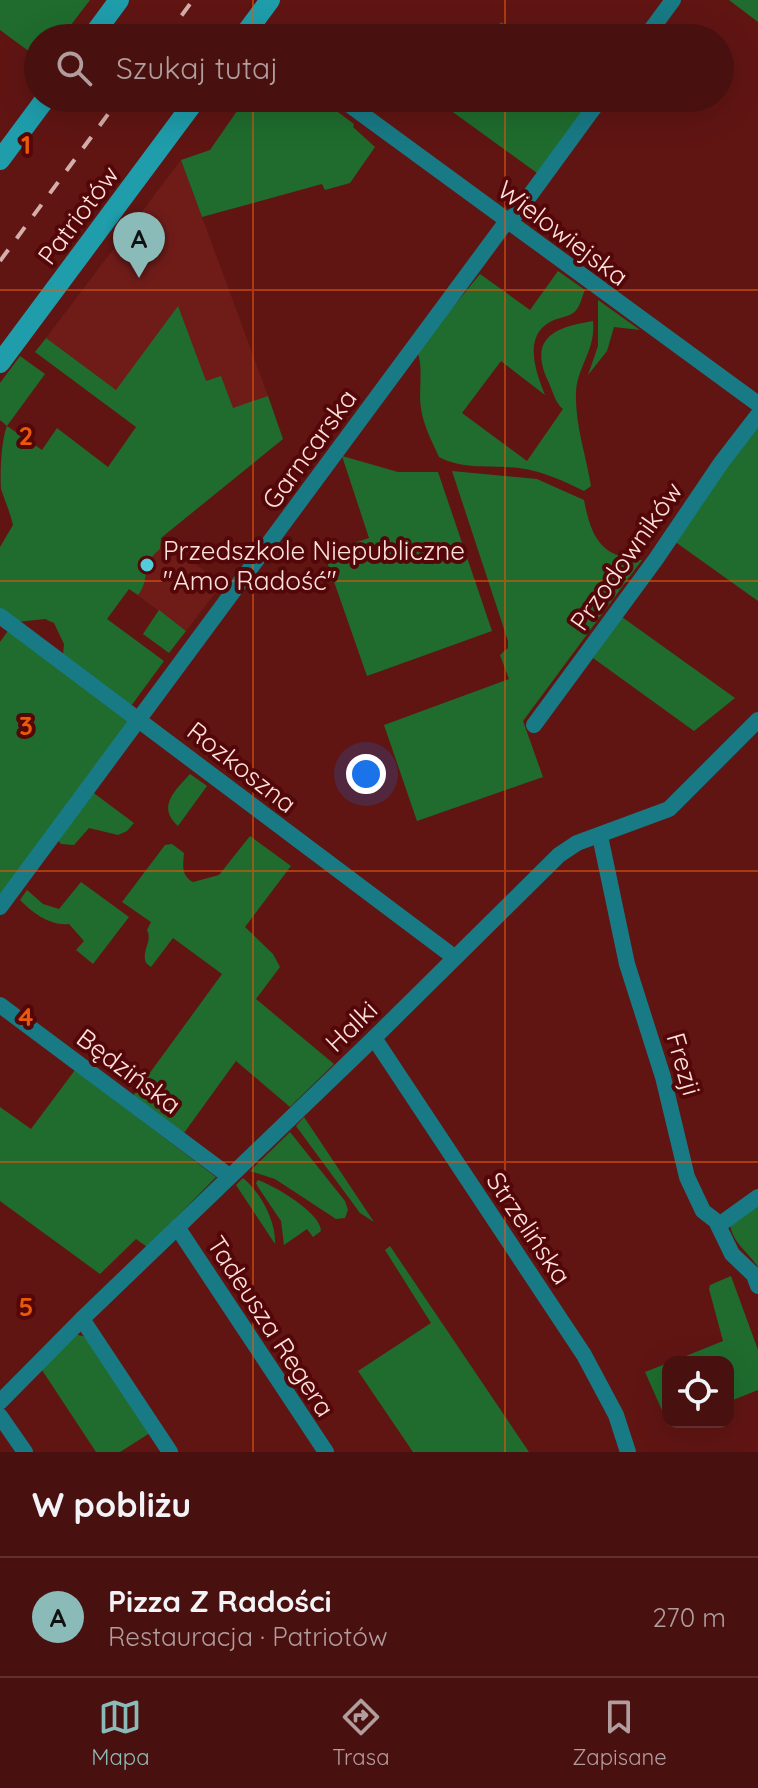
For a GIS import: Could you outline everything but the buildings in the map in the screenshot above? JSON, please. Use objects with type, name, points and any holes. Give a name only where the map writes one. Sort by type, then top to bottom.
[{"type":"main road","points":[[101,24],[119,0]]},
{"type":"main road","points":[[256,24],[270,0]]},
{"type":"main road","points":[[0,160],[36,112]]},
{"type":"main road","name":"Patriotów","points":[[0,363],[187,112]]},
{"type":"street","points":[[655,24],[673,0]]},
{"type":"street","name":"Wielowiejska","points":[[359,112],[758,404]]},
{"type":"street","name":"Garncarska","points":[[0,907],[591,112]]},
{"type":"street","name":"Przodowników","points":[[534,725],[758,415]]},
{"type":"street","name":"Rozkoszna","points":[[0,616],[454,957]]},
{"type":"street","name":"Halki","points":[[1,1398],[559,855],[577,843],[669,809],[758,720]]},
{"type":"street","name":"Frezji","points":[[600,836],[627,964],[660,1065],[687,1177],[703,1211],[719,1225],[732,1254],[754,1275],[758,1286]]},
{"type":"street","name":"Będzińska","points":[[0,1005],[229,1176]]},
{"type":"street","name":"Strzelińska","points":[[374,1038],[584,1355],[616,1415],[628,1452]]},
{"type":"street","points":[[719,1225],[758,1197]]},
{"type":"street","name":"Tadeusza Regera","points":[[177,1227],[326,1452]]},
{"type":"street","points":[[82,1319],[170,1452]]},
{"type":"street","points":[[0,1416],[25,1452]]},
{"type":"shaded area","points":[[181,160],[268,396],[233,409],[206,381],[116,391],[46,338]]},
{"type":"shaded area","name":"Przedszkole Niepubliczne \"Amo Radość\"","points":[[106,497],[222,584],[186,631],[71,546]]},
{"type":"green space","points":[[0,0],[90,0],[72,24],[24,24],[24,48],[0,30]]},
{"type":"green space","points":[[729,0],[758,0],[758,22]]},
{"type":"green space","points":[[236,112],[338,112],[375,147],[350,183],[325,190],[322,184],[202,217],[181,160],[210,150]]},
{"type":"green space","points":[[453,112],[582,112],[537,173]]},
{"type":"green space","points":[[558,271],[585,290],[575,311],[544,326],[534,343],[535,364],[545,395],[501,361],[462,413],[527,461],[563,409],[556,400],[543,366],[543,345],[557,331],[593,321],[592,341],[576,393],[579,428],[591,486],[584,491],[528,469],[468,465],[439,457],[421,408],[417,351],[480,274],[530,310]]},
{"type":"green space","points":[[598,300],[640,330],[614,327],[607,351],[588,375],[598,346]]},
{"type":"green space","points":[[178,306],[206,381],[221,376],[233,408],[268,396],[283,439],[161,538],[160,549],[149,561],[138,595],[129,589],[107,619],[164,661],[131,706],[63,655],[64,644],[54,623],[45,619],[17,622],[0,609],[0,547],[13,525],[1,489],[2,448],[7,426],[42,450],[57,428],[108,467],[136,427],[35,352],[46,338],[116,390]]},
{"type":"green space","points":[[20,356],[45,374],[7,426],[0,420],[0,383]]},
{"type":"green space","points":[[758,422],[758,601],[674,541]]},
{"type":"green space","points":[[342,456],[398,472],[438,472],[492,631],[367,676],[324,553],[369,538]]},
{"type":"green space","points":[[452,471],[537,479],[584,500],[590,525],[600,543],[617,555],[642,560],[523,721],[543,777],[417,821],[384,725],[509,679],[500,655],[508,648],[508,641]]},
{"type":"green space","points":[[159,610],[186,631],[169,653],[143,634]]},
{"type":"green space","points":[[622,617],[735,698],[694,731],[593,658]]},
{"type":"green space","points":[[10,628],[130,723],[0,899],[0,642]]},
{"type":"green space","points":[[190,774],[207,786],[178,826],[172,819],[168,805],[174,792]]},
{"type":"green space","points":[[91,791],[134,823],[118,835],[89,828],[74,845],[61,844],[56,838]]},
{"type":"green space","points":[[250,836],[291,866],[245,927],[273,954],[280,967],[256,999],[334,1064],[290,1107],[236,1061],[184,1133],[133,1096],[222,974],[173,938],[151,967],[146,963],[145,954],[149,938],[147,930],[151,922],[122,902],[165,845],[172,844],[184,853],[185,873],[193,882],[219,875]]},
{"type":"green space","points":[[81,882],[129,917],[93,964],[76,950],[84,941],[69,924],[42,918],[20,900],[27,890],[43,904],[59,909]]},
{"type":"green space","points":[[75,1070],[216,1177],[147,1247],[136,1239],[100,1274],[0,1201],[0,1107],[31,1129]]},
{"type":"green space","points":[[304,1117],[374,1222],[360,1213],[296,1126]]},
{"type":"green space","points":[[290,1132],[345,1201],[348,1210],[345,1218],[336,1219],[275,1179],[250,1171]]},
{"type":"green space","points":[[243,1178],[256,1191],[266,1208],[273,1226],[275,1244],[236,1185]]},
{"type":"green space","points":[[258,1180],[306,1209],[314,1216],[321,1231],[313,1237],[307,1229],[284,1245],[281,1221],[258,1187]]},
{"type":"green space","points":[[758,1205],[758,1267],[738,1242],[730,1225]]},
{"type":"green space","points":[[390,1246],[529,1452],[413,1452],[358,1371],[431,1323],[385,1250]]},
{"type":"green space","points":[[731,1276],[758,1350],[758,1390],[734,1400],[734,1356],[686,1356],[723,1341],[710,1285]]},
{"type":"green space","points":[[74,1334],[87,1337],[150,1433],[120,1452],[96,1452],[40,1367]]},
{"type":"green space","points":[[662,1365],[662,1410],[645,1372]]},
{"type":"railway","points":[[175,24],[193,0]]},
{"type":"railway","points":[[0,261],[110,112]]},
{"type":"place","name":"Pizza Z Radości","points":[[139,278]]},
{"type":"place","name":"Przedszkole Niepubliczne \"Amo Radość\"","points":[[147,565]]}]
